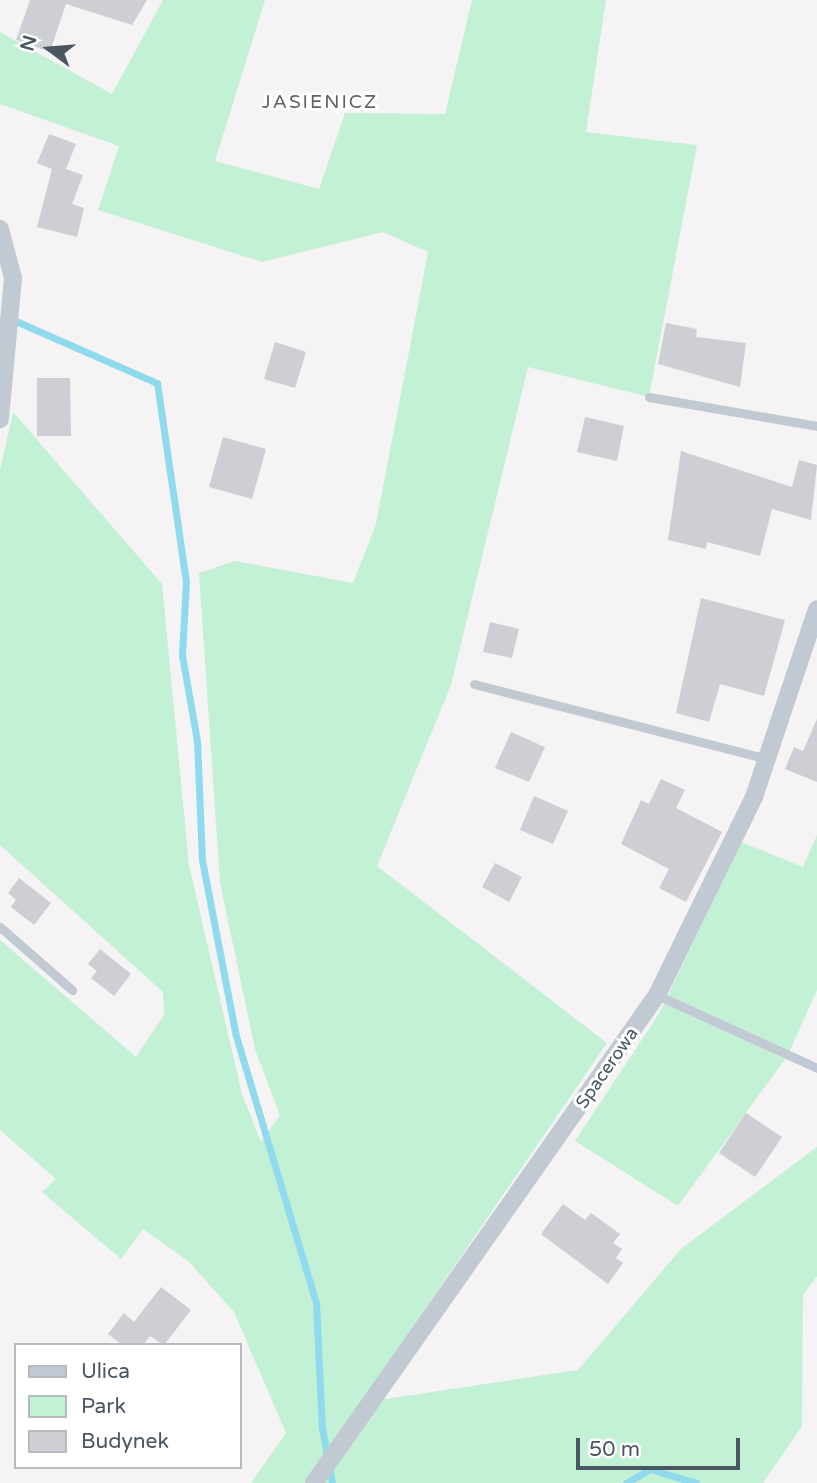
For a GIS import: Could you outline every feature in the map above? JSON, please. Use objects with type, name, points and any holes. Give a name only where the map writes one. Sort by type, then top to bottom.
[{"type":"street","points":[[0,229],[13,278],[0,419]]},
{"type":"street","name":"Spacerowa","points":[[314,1483],[657,995],[701,916],[769,759],[817,609]]},
{"type":"lane","points":[[649,397],[817,426]]},
{"type":"lane","points":[[474,684],[769,759]]},
{"type":"lane","points":[[0,927],[72,990]]},
{"type":"lane","points":[[657,995],[817,1068]]},
{"type":"green space","points":[[163,0],[265,0],[215,161],[319,189],[345,113],[445,114],[472,0],[606,0],[586,132],[697,145],[649,397],[528,367],[451,685],[377,866],[607,1043],[306,1483],[251,1483],[286,1433],[234,1312],[188,1261],[143,1229],[121,1259],[42,1192],[56,1179],[0,1130],[0,940],[136,1057],[164,1015],[163,992],[0,845],[0,470],[13,412],[162,584],[189,865],[242,1094],[261,1142],[280,1115],[255,1049],[220,883],[199,573],[235,561],[353,583],[376,524],[428,252],[383,232],[262,262],[98,210],[119,146],[0,104],[0,32],[112,94]]},
{"type":"green space","points":[[817,835],[817,990],[788,1055],[678,1206],[575,1141],[660,1012],[741,842],[803,867]]},
{"type":"green space","points":[[817,1147],[817,1276],[803,1295],[802,1426],[763,1483],[325,1483],[379,1400],[578,1370],[681,1249]]},
{"type":"building","points":[[30,0],[147,0],[132,25],[66,4],[50,52],[16,40]]},
{"type":"building","points":[[49,134],[76,144],[66,169],[83,175],[72,204],[84,208],[77,237],[37,227],[52,169],[37,163]]},
{"type":"building","points":[[666,323],[697,329],[696,337],[746,343],[740,387],[658,364]]},
{"type":"building","points":[[275,342],[306,352],[295,388],[264,379]]},
{"type":"building","points":[[37,378],[70,378],[71,436],[37,436]]},
{"type":"building","points":[[585,417],[624,426],[617,461],[577,452]]},
{"type":"building","points":[[223,437],[266,449],[252,499],[209,487]]},
{"type":"building","points":[[681,451],[792,487],[799,460],[817,465],[811,520],[772,509],[760,556],[707,542],[706,549],[668,540]]},
{"type":"building","points":[[701,598],[785,620],[764,696],[720,684],[709,722],[676,713]]},
{"type":"building","points":[[490,622],[519,629],[512,658],[483,652]]},
{"type":"building","points":[[817,719],[817,782],[785,769],[794,747],[803,751]]},
{"type":"building","points":[[511,732],[545,747],[529,782],[495,768]]},
{"type":"building","points":[[661,779],[685,790],[676,808],[722,832],[686,902],[659,888],[669,869],[621,844],[641,800],[649,804]]},
{"type":"building","points":[[534,796],[568,811],[553,844],[520,830]]},
{"type":"building","points":[[495,863],[522,877],[509,902],[482,887]]},
{"type":"building","points":[[19,878],[51,903],[34,925],[11,907],[16,900],[8,893]]},
{"type":"building","points":[[100,949],[131,974],[114,996],[91,978],[97,971],[88,964]]},
{"type":"building","points":[[746,1113],[782,1137],[755,1177],[719,1153]]},
{"type":"building","points":[[563,1204],[585,1220],[591,1213],[620,1234],[613,1243],[622,1249],[616,1258],[623,1263],[608,1284],[541,1234]]},
{"type":"building","points":[[161,1287],[191,1310],[166,1343],[150,1336],[145,1343],[119,1343],[108,1334],[124,1313],[134,1322]]},
{"type":"waterway","points":[[18,322],[157,383],[186,581],[182,655],[197,741],[202,860],[236,1036],[316,1303],[322,1428],[332,1483]]},
{"type":"waterway","points":[[626,1483],[650,1469],[696,1483]]},
{"type":"district","name":"JASIENICZ","points":[[320,103]]}]
